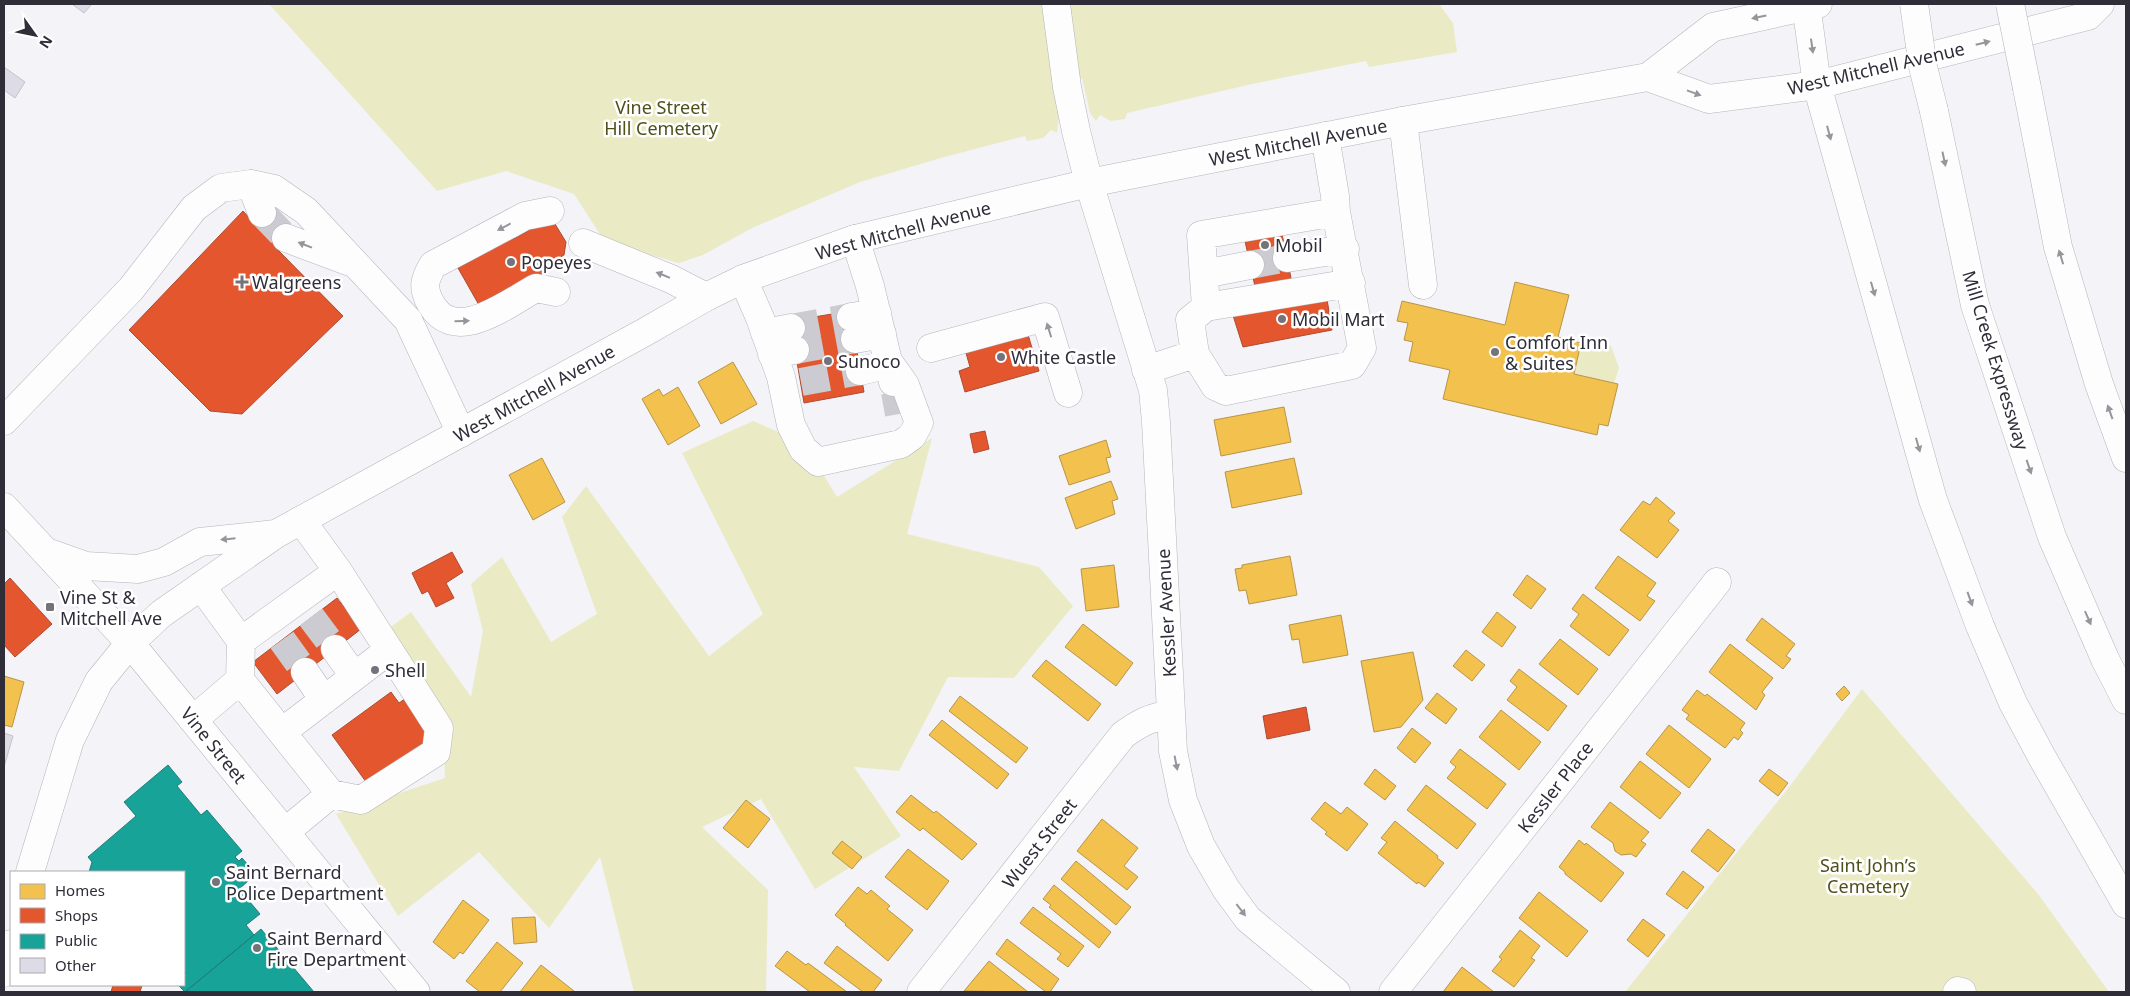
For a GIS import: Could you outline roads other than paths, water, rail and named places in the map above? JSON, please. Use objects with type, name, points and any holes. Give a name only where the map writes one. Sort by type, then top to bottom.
[{"type":"main road","name":"Kessler Avenue","points":[[1056,4],[1067,87],[1090,183],[1152,390],[1156,422],[1171,714],[1174,751],[1183,800],[1201,846],[1226,890],[1248,919],[1336,992]]},
{"type":"main road","name":"Mill Creek Expressway","points":[[1914,4],[1924,67],[1975,305],[2052,538],[2105,659],[2126,700]]},
{"type":"main road","points":[[2010,4],[2058,247],[2099,384],[2126,458]]},
{"type":"main road","name":"West Mitchell Avenue","points":[[1648,77],[1710,99],[1817,86],[2088,16],[2100,4]]},
{"type":"main road","name":"West Mitchell Avenue","points":[[30,871],[70,740],[100,681],[130,643],[161,614],[276,534],[742,279],[855,239],[1090,183],[1403,121],[1648,77],[1713,27],[1810,5]]},
{"type":"main road","points":[[1810,5],[1817,86],[1933,500],[1980,626],[2022,719],[2126,904]]},
{"type":"main road","points":[[1403,121],[1423,285]]},
{"type":"main road","points":[[1325,136],[1336,212],[1345,249],[1351,283],[1362,348],[1352,365],[1226,391],[1215,386],[1195,354],[1190,320],[1206,307],[1351,283]]},
{"type":"main road","points":[[251,184],[262,213]]},
{"type":"main road","points":[[4,421],[131,289],[194,208],[221,188],[251,184],[274,189],[306,211],[408,320],[461,433]]},
{"type":"main road","points":[[550,211],[525,216],[433,265],[425,278],[425,294],[436,313],[448,321],[461,323],[478,320],[536,288],[556,292]]},
{"type":"main road","points":[[1206,307],[1201,235],[1336,212]]},
{"type":"main road","points":[[286,238],[356,264]]},
{"type":"main road","points":[[742,279],[781,341],[792,383],[791,425],[803,450],[818,462],[904,442],[912,436],[918,422],[905,384],[866,326],[855,239]]},
{"type":"main road","points":[[583,243],[671,279],[706,297]]},
{"type":"main road","points":[[1287,258],[1345,249]]},
{"type":"main road","points":[[1204,274],[1250,265]]},
{"type":"main road","points":[[931,348],[1044,317],[1068,393]]},
{"type":"main road","points":[[1146,370],[1195,354]]},
{"type":"main road","points":[[860,371],[890,364]]},
{"type":"main road","points":[[890,364],[904,442]]},
{"type":"main road","name":"Vine Street","points":[[4,507],[130,643],[416,992]]},
{"type":"main road","points":[[201,586],[241,641],[240,680],[331,794],[361,800],[436,752],[439,728],[338,571],[322,552],[301,520]]},
{"type":"main road","points":[[46,553],[86,566],[138,568],[164,562],[200,542],[276,534]]},
{"type":"main road","points":[[241,641],[275,631],[306,608],[338,571]]},
{"type":"main road","name":"Kessler Place","points":[[1393,992],[1718,582]]},
{"type":"main road","points":[[335,649],[354,676]]},
{"type":"main road","points":[[282,732],[389,650]]},
{"type":"main road","points":[[305,672],[324,700]]},
{"type":"main road","points":[[193,720],[240,680]]},
{"type":"main road","name":"Wuest Street","points":[[922,992],[1123,735],[1142,722],[1171,714]]},
{"type":"main road","points":[[285,832],[331,794]]},
{"type":"main road","points":[[4,973],[10,948]]},
{"type":"main road","points":[[1957,992],[1962,992]]},
{"type":"tunnel","points":[[262,213],[286,238]]},
{"type":"tunnel","points":[[1250,265],[1287,258]]},
{"type":"tunnel","points":[[791,328],[851,317]]},
{"type":"tunnel","points":[[795,350],[855,339]]},
{"type":"tunnel","points":[[801,382],[860,371]]},
{"type":"tunnel","points":[[895,392],[899,414]]},
{"type":"tunnel","points":[[311,617],[335,649]]},
{"type":"tunnel","points":[[282,640],[305,672]]},
{"type":"place","name":"Mobil","points":[[1265,245]]},
{"type":"place","name":"Popeyes","points":[[511,262]]},
{"type":"place","name":"Walgreens","points":[[242,282]]},
{"type":"place","name":"Mobil Mart","points":[[1282,319]]},
{"type":"place","name":"Comfort Inn & Suites","points":[[1495,352]]},
{"type":"place","name":"White Castle","points":[[1001,357]]},
{"type":"place","name":"Sunoco","points":[[828,361]]},
{"type":"place","name":"Vine St & Mitchell Ave","points":[[50,607]]},
{"type":"place","name":"Shell","points":[[375,670]]},
{"type":"place","name":"Saint Bernard Police Department","points":[[216,882]]},
{"type":"place","name":"Saint Bernard Fire Department","points":[[257,948]]},
{"type":"park label","name":"Vine Street Hill Cemetery","points":[[661,117]]},
{"type":"park label","name":"Saint John’s Cemetery","points":[[1868,875]]}]
